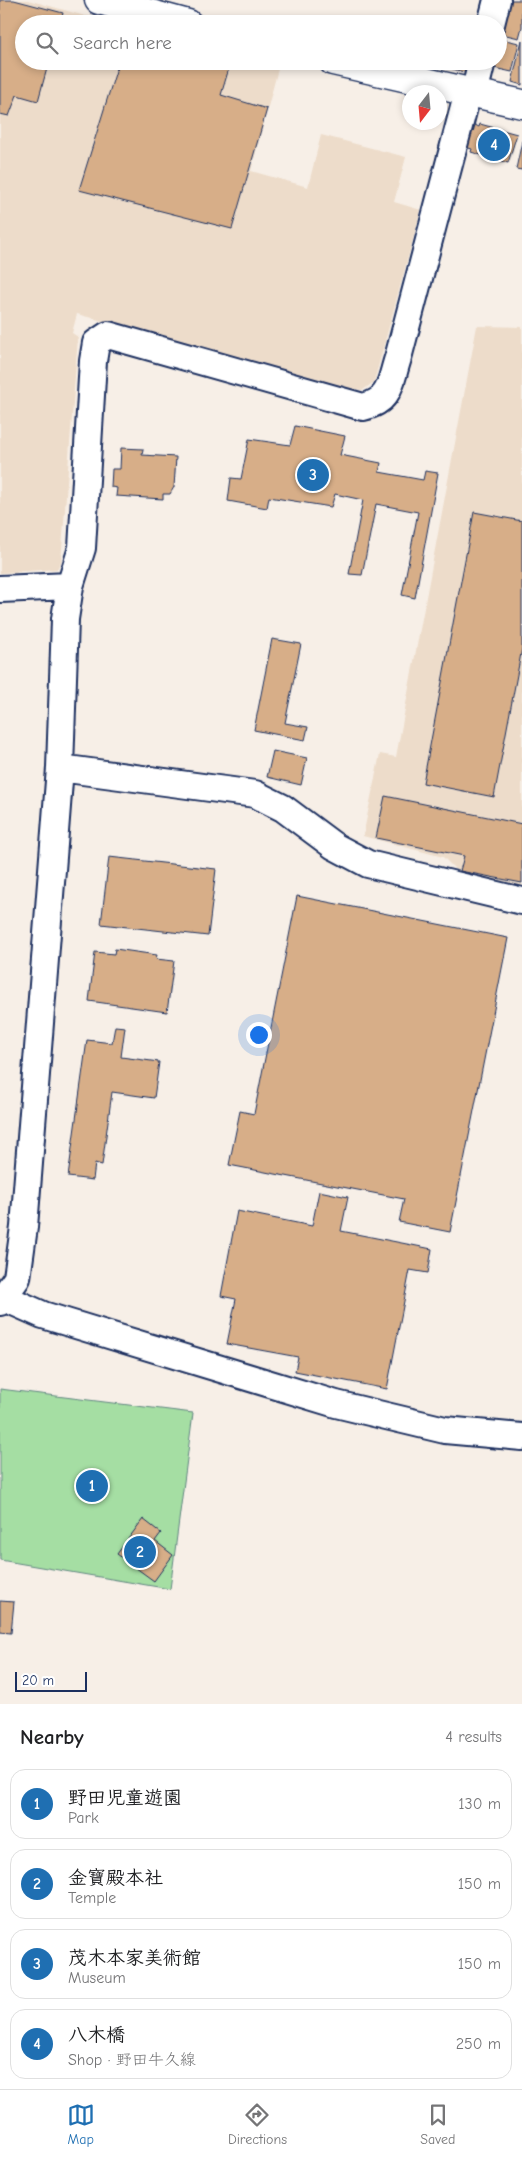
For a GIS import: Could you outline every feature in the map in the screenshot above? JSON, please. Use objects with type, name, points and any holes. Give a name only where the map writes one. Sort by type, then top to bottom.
[{"type":"main road","points":[[99,0],[140,5],[165,15]]},
{"type":"main road","points":[[372,70],[522,104]]},
{"type":"street","points":[[493,15],[497,0]]},
{"type":"street","points":[[479,70],[398,358],[387,391],[377,404],[363,407],[108,335],[96,343],[93,361],[82,548],[70,586],[65,619],[60,768],[24,1227],[18,1278],[1,1298],[43,1315],[336,1404],[445,1430],[522,1437]]},
{"type":"street","points":[[0,589],[70,586]]},
{"type":"street","points":[[60,768],[255,794],[283,808],[334,846],[368,864],[522,901]]},
{"type":"shaded area","points":[[0,0],[28,0],[82,15],[15,15],[15,70],[278,70],[251,171],[308,187],[321,135],[406,157],[394,202],[421,210],[374,382],[363,390],[352,389],[77,314],[72,333],[78,337],[61,562],[57,569],[0,573]]},
{"type":"shaded area","points":[[477,326],[522,327],[522,886],[458,872],[443,857],[363,836],[380,754],[396,757]]},
{"type":"green space","points":[[0,1389],[193,1413],[170,1589],[0,1560]]},
{"type":"building","points":[[0,0],[14,0],[63,13],[62,15],[15,15],[15,70],[47,70],[38,101],[17,95],[9,116],[0,114]]},
{"type":"building","points":[[510,0],[522,0],[522,27],[519,38],[507,35],[506,15]]},
{"type":"building","points":[[507,40],[519,43],[512,72],[503,70],[507,70]]},
{"type":"building","points":[[522,40],[522,85],[512,82]]},
{"type":"building","points":[[116,70],[228,70],[221,95],[267,109],[232,229],[79,190]]},
{"type":"building","points":[[480,124],[517,134],[508,163],[471,152],[472,149],[465,147],[470,131],[473,132],[475,125],[479,127]]},
{"type":"building","points":[[522,141],[522,170],[516,169]]},
{"type":"building","points":[[295,426],[345,436],[340,455],[381,463],[379,472],[423,480],[425,471],[438,473],[415,598],[402,595],[418,512],[376,504],[362,575],[349,574],[363,500],[335,494],[331,507],[269,497],[267,508],[228,501],[231,478],[241,479],[249,439],[290,445]]},
{"type":"building","points":[[121,448],[143,449],[142,455],[176,457],[174,487],[170,494],[163,494],[163,499],[116,496],[117,488],[111,487],[112,469],[120,469]]},
{"type":"building","points":[[474,512],[522,521],[522,648],[494,797],[423,783]]},
{"type":"building","points":[[272,639],[301,644],[285,723],[308,727],[305,740],[254,730]]},
{"type":"building","points":[[273,751],[307,758],[301,785],[267,777]]},
{"type":"building","points":[[385,796],[522,824],[522,883],[460,871],[464,856],[376,838]]},
{"type":"building","points":[[109,857],[216,869],[208,936],[101,924]]},
{"type":"building","points":[[297,896],[508,938],[450,1232],[399,1222],[404,1199],[229,1165],[240,1111],[254,1114]]},
{"type":"building","points":[[115,949],[157,955],[156,959],[174,961],[167,1012],[89,1001],[95,952],[114,954]]},
{"type":"building","points":[[115,1026],[125,1027],[121,1057],[159,1062],[154,1098],[112,1092],[102,1165],[95,1163],[93,1180],[68,1177],[87,1040],[112,1043]]},
{"type":"building","points":[[319,1191],[348,1197],[341,1231],[432,1249],[428,1273],[410,1270],[387,1389],[295,1371],[298,1357],[227,1344],[236,1299],[221,1296],[237,1211],[312,1226]]},
{"type":"building","points":[[143,1519],[161,1533],[155,1541],[173,1555],[154,1581],[117,1554]]},
{"type":"building","points":[[0,1601],[14,1602],[11,1633],[0,1632]]},
{"type":"place","name":"八木橋","points":[[494,145]]},
{"type":"place","name":"茂木本家美術館","points":[[313,475]]},
{"type":"place","name":"野田児童遊園","points":[[92,1486]]},
{"type":"place","name":"金寶殿本社","points":[[140,1552]]}]
